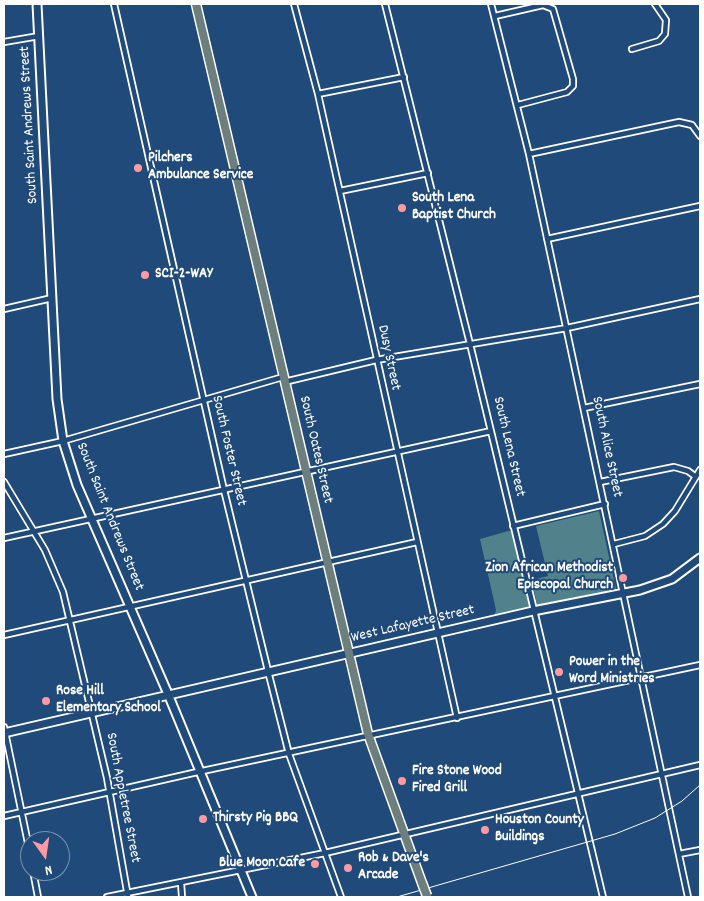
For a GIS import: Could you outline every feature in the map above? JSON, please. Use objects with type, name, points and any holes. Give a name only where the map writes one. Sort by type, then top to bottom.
[{"type":"main road","name":"South Oates Street","points":[[196,4],[369,737],[427,896]]},
{"type":"street","name":"South Saint Andrews Street","points":[[37,4],[57,398],[63,441],[70,466],[168,694],[252,897]]},
{"type":"street","name":"South Foster Street","points":[[114,4],[224,490],[268,672],[289,754],[341,897]]},
{"type":"street","name":"Dusy Street","points":[[294,4],[318,94],[457,718]]},
{"type":"street","name":"South Lena Street","points":[[385,4],[470,344],[603,897]]},
{"type":"street","name":"South Alice Street","points":[[491,4],[529,154],[643,678],[688,897]]},
{"type":"street","points":[[632,49],[654,43],[665,34],[666,20],[655,4]]},
{"type":"street","points":[[495,16],[540,6],[550,7],[556,14],[573,79],[573,86],[567,92],[518,105]]},
{"type":"street","points":[[4,42],[39,36]]},
{"type":"street","points":[[318,94],[404,76]]},
{"type":"street","points":[[529,154],[679,122],[692,125],[700,136]]},
{"type":"street","points":[[340,191],[428,173]]},
{"type":"street","points":[[547,238],[700,206]]},
{"type":"street","points":[[4,309],[52,298]]},
{"type":"street","points":[[4,454],[63,441],[284,379],[376,360],[567,328],[700,299]]},
{"type":"street","points":[[584,408],[700,384]]},
{"type":"street","points":[[4,538],[93,520],[491,431]]},
{"type":"street","points":[[600,482],[674,467],[688,471],[696,477]]},
{"type":"street","points":[[614,544],[635,540],[656,530],[675,511],[700,470]]},
{"type":"street","name":"South Appletree Street","points":[[4,482],[34,532],[57,576],[70,620],[92,712],[110,793],[128,895]]},
{"type":"street","points":[[513,526],[605,504]]},
{"type":"street","points":[[4,635],[417,542]]},
{"type":"street","name":"West Lafayette Street","points":[[4,731],[533,611],[624,594],[667,582],[700,558]]},
{"type":"street","points":[[4,816],[200,772],[700,666]]},
{"type":"street","points":[[4,731],[26,831]]},
{"type":"street","points":[[107,897],[128,895],[325,853],[700,765]]},
{"type":"street","points":[[678,854],[700,850]]},
{"type":"street","points":[[35,881],[38,897]]},
{"type":"street","points":[[181,883],[182,897]]},
{"type":"green space","points":[[599,511],[616,589],[537,605],[532,580],[548,576],[536,526]]},
{"type":"green space","points":[[512,530],[530,608],[494,617],[496,610],[480,539]]},
{"type":"railway","points":[[397,897],[615,834],[655,818],[682,801],[700,785]]},
{"type":"place","name":"Pilchers Ambulance Service","points":[[138,168]]},
{"type":"place","name":"South Lena Baptist Church","points":[[402,208]]},
{"type":"place","name":"SCI-2-WAY","points":[[145,275]]},
{"type":"place","name":"Zion African Methodist Episcopal Church","points":[[623,578]]},
{"type":"place","name":"Power in the Word Ministries","points":[[559,672]]},
{"type":"place","name":"Rose Hill Elementary School","points":[[46,701]]},
{"type":"place","name":"Fire Stone Wood Fired Grill","points":[[402,781]]},
{"type":"place","name":"Thirsty Pig BBQ","points":[[203,819]]},
{"type":"place","name":"Houston County Buildings","points":[[485,830]]},
{"type":"place","name":"Blue Moon Cafe","points":[[315,864]]},
{"type":"place","name":"Rob & Dave's Arcade","points":[[348,868]]}]
